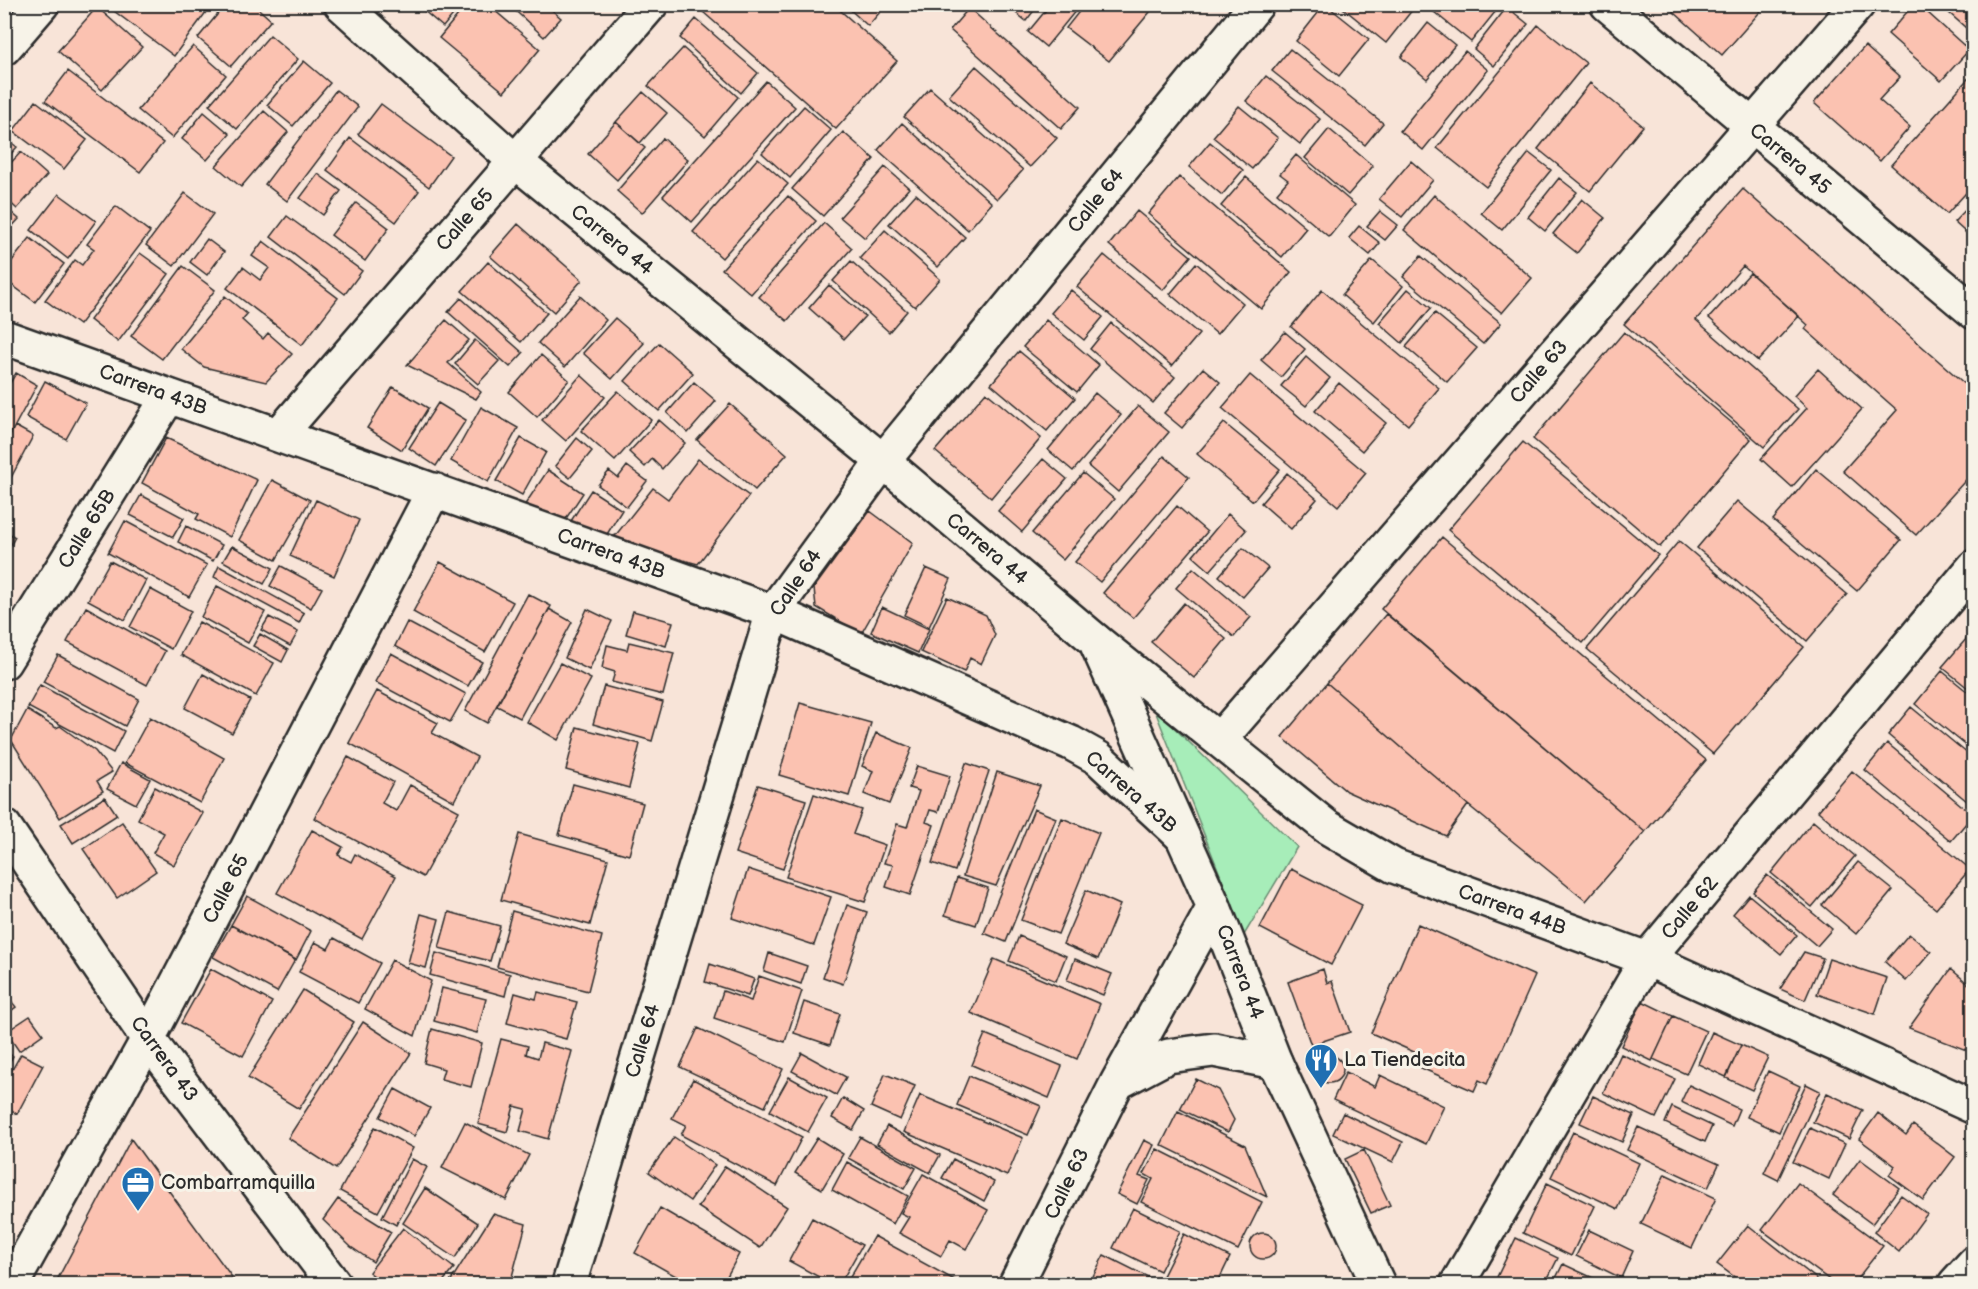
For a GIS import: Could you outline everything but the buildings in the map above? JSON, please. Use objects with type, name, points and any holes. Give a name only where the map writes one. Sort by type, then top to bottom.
[{"type":"street","points":[[4,48],[42,4]]},
{"type":"street","name":"Carrera 44","points":[[341,4],[515,161],[883,461],[1095,640],[1214,907],[1275,1062],[1378,1284]]},
{"type":"street","name":"Calle 65","points":[[279,435],[651,4]]},
{"type":"street","name":"Calle 64","points":[[569,1284],[773,612],[883,461],[1257,4]]},
{"type":"street","name":"Carrera 45","points":[[1607,4],[1974,312]]},
{"type":"street","name":"Calle 63","points":[[1220,739],[1858,4]]},
{"type":"street","name":"Carrera 43B","points":[[4,337],[773,612],[1071,743],[1098,758],[1182,836]]},
{"type":"street","name":"Calle 65B","points":[[4,662],[169,396]]},
{"type":"street","name":"Calle 65","points":[[12,1284],[148,1039],[434,490]]},
{"type":"street","name":"Calle 62","points":[[1457,1284],[1647,959],[1974,567]]},
{"type":"street","name":"Carrera 44B","points":[[1095,640],[1327,827],[1394,866],[1647,959],[1974,1107]]},
{"type":"street","name":"Carrera 43","points":[[4,826],[148,1039],[334,1284]]},
{"type":"street","name":"Calle 63","points":[[1016,1284],[1117,1083],[1214,907]]},
{"type":"street","points":[[1117,1083],[1168,1056],[1214,1050],[1275,1062]]},
{"type":"street","points":[[1954,1284],[1974,1263]]},
{"type":"green space","points":[[1154,708],[1297,847],[1244,935]]},
{"type":"place","name":"La Tiendecita","points":[[1321,1089]]},
{"type":"place","name":"Combarramquilla","points":[[138,1212]]}]
